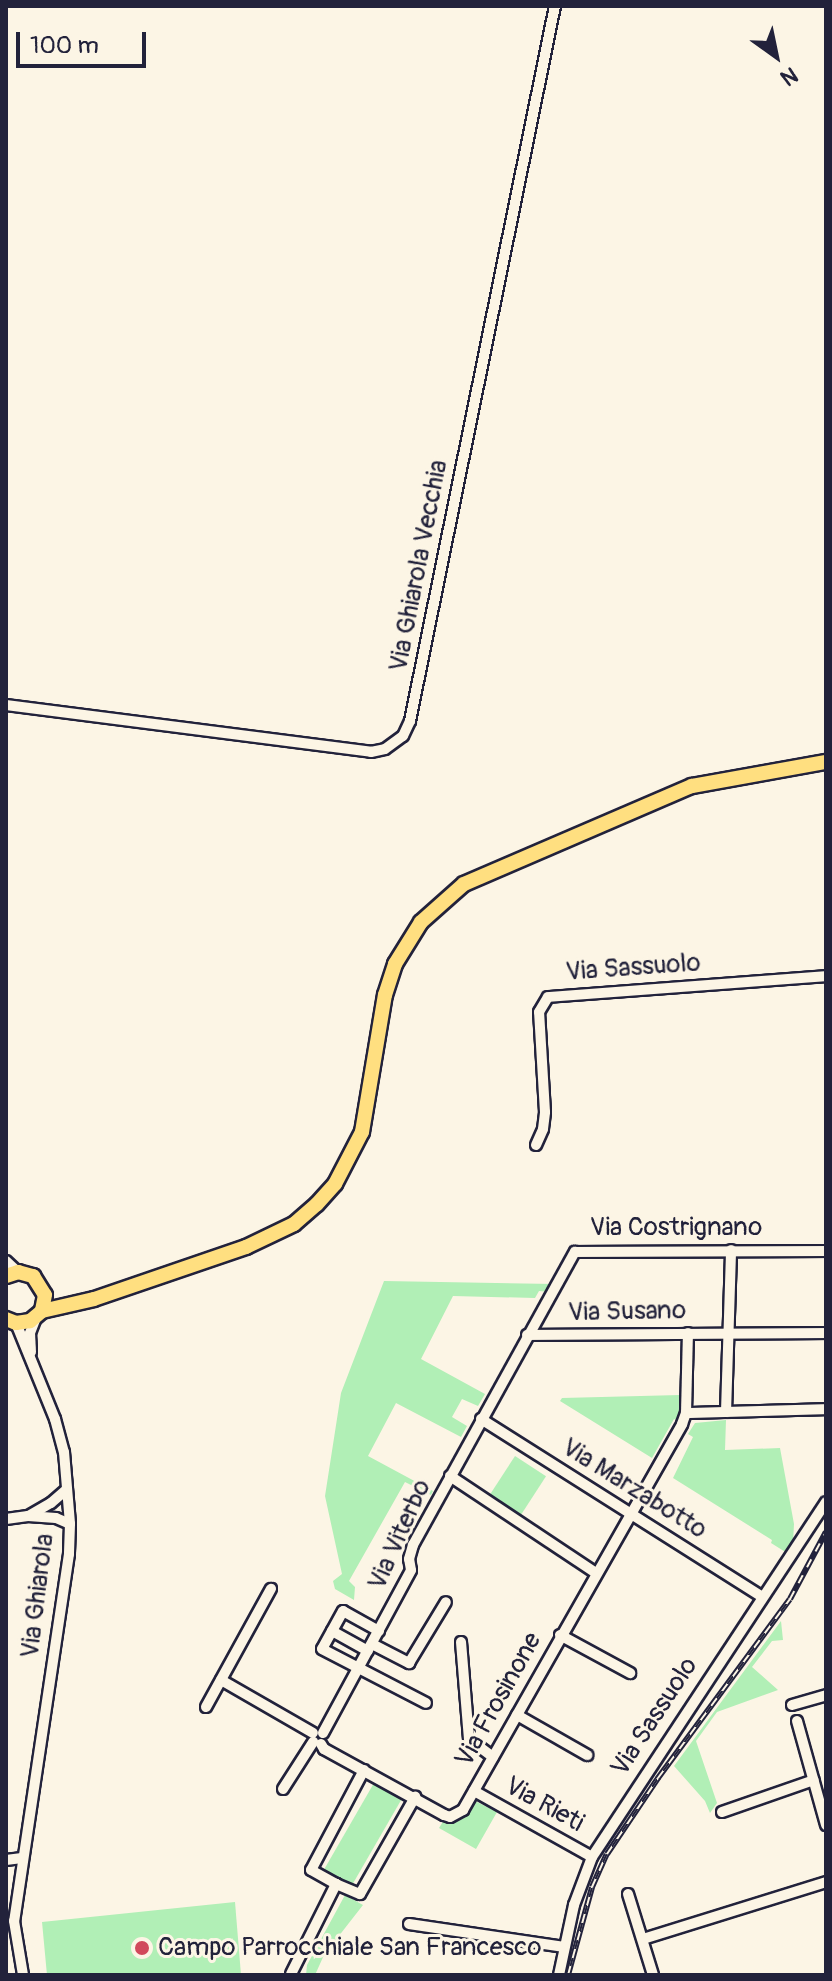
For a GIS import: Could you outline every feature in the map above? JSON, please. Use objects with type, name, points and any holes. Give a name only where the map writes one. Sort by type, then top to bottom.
[{"type":"main road","points":[[11,1321],[94,1299],[273,1236],[294,1224],[335,1184],[362,1132],[385,995],[395,964],[421,922],[455,890],[491,870],[692,786],[826,762]]},
{"type":"main road","points":[[12,1274],[33,1276],[43,1287],[57,1295],[94,1299]]},
{"type":"main road","points":[[39,1314],[45,1303],[43,1287]]},
{"type":"street","name":"Via Ghiarola Vecchia","points":[[6,705],[371,752],[385,749],[403,736],[410,721],[555,6]]},
{"type":"street","name":"Via Sassuolo","points":[[536,1145],[543,1129],[545,1112],[539,1012],[548,997],[826,976]]},
{"type":"street","name":"Via Costrignano","points":[[527,1335],[571,1256],[579,1250],[826,1251]]},
{"type":"street","points":[[726,1412],[731,1250]]},
{"type":"street","points":[[6,1261],[12,1274]]},
{"type":"street","points":[[32,1358],[30,1333],[39,1314]]},
{"type":"street","name":"Via Ghiarola","points":[[11,1321],[32,1358],[55,1419],[64,1452],[70,1524],[69,1554],[14,1921],[23,1975]]},
{"type":"street","points":[[688,1333],[686,1413],[826,1409]]},
{"type":"street","name":"Via Susano","points":[[527,1335],[826,1333]]},
{"type":"street","name":"Via Viterbo","points":[[283,1789],[318,1738],[370,1648],[411,1570],[409,1559],[413,1545],[527,1335]]},
{"type":"street","name":"Via Frosinone","points":[[221,1680],[318,1738],[364,1770],[450,1817],[463,1810],[686,1413]]},
{"type":"street","name":"Via Marzabotto","points":[[481,1419],[763,1597]]},
{"type":"street","points":[[450,1476],[596,1573]]},
{"type":"street","points":[[28,1516],[51,1503],[67,1489]]},
{"type":"street","name":"Via Sassuolo","points":[[559,1975],[574,1905],[592,1857],[826,1502]]},
{"type":"street","points":[[6,1519],[28,1516],[70,1524]]},
{"type":"street","points":[[206,1707],[271,1589]]},
{"type":"street","points":[[332,1631],[409,1663],[446,1602]]},
{"type":"street","points":[[379,1631],[343,1611],[322,1649],[426,1703]]},
{"type":"street","points":[[560,1635],[630,1673]]},
{"type":"street","points":[[461,1642],[469,1739],[493,1757]]},
{"type":"street","points":[[792,1705],[826,1695]]},
{"type":"street","points":[[517,1715],[587,1755]]},
{"type":"street","points":[[797,1721],[826,1825]]},
{"type":"street","points":[[364,1770],[311,1870],[336,1884],[360,1894],[415,1797]]},
{"type":"street","points":[[722,1812],[814,1780]]},
{"type":"street","name":"Via Rieti","points":[[474,1791],[592,1857]]},
{"type":"street","points":[[6,1860],[22,1858]]},
{"type":"street","points":[[643,1939],[826,1882]]},
{"type":"street","points":[[289,1975],[336,1884]]},
{"type":"street","points":[[628,1894],[653,1975]]},
{"type":"street","points":[[409,1924],[564,1947]]},
{"type":"green space","points":[[384,1281],[555,1284],[550,1292],[539,1291],[535,1298],[453,1296],[421,1359],[485,1394],[478,1406],[462,1399],[452,1417],[467,1426],[461,1437],[396,1403],[368,1456],[433,1491],[431,1495],[405,1482],[349,1581],[355,1587],[354,1600],[335,1589],[333,1581],[342,1574],[325,1496],[341,1393]]},
{"type":"green space","points":[[680,1395],[679,1404],[685,1404],[681,1422],[674,1419],[652,1458],[560,1401],[562,1398]]},
{"type":"green space","points":[[726,1420],[725,1450],[780,1448],[794,1524],[793,1543],[787,1553],[771,1543],[772,1540],[673,1478],[693,1437],[688,1434],[695,1423]]},
{"type":"green space","points":[[515,1456],[546,1476],[520,1516],[489,1496]]},
{"type":"green space","points":[[781,1621],[783,1640],[772,1641],[752,1667],[778,1690],[717,1712],[696,1741],[717,1803],[710,1813],[705,1801],[674,1766]]},
{"type":"green space","points":[[374,1783],[402,1799],[351,1886],[324,1870]]},
{"type":"green space","points":[[477,1802],[497,1812],[476,1849],[439,1828],[444,1820],[458,1819],[470,1803]]},
{"type":"green space","points":[[345,1895],[363,1905],[324,1955],[315,1975],[306,1975],[307,1965]]},
{"type":"green space","name":"Campo Parrocchiale San Francesco","points":[[235,1902],[241,1975],[47,1975],[42,1922]]},
{"type":"railway","points":[[568,1975],[592,1887],[607,1854],[658,1778],[790,1599],[826,1532]]},
{"type":"place","name":"Campo Parrocchiale San Francesco","points":[[142,1948]]}]
